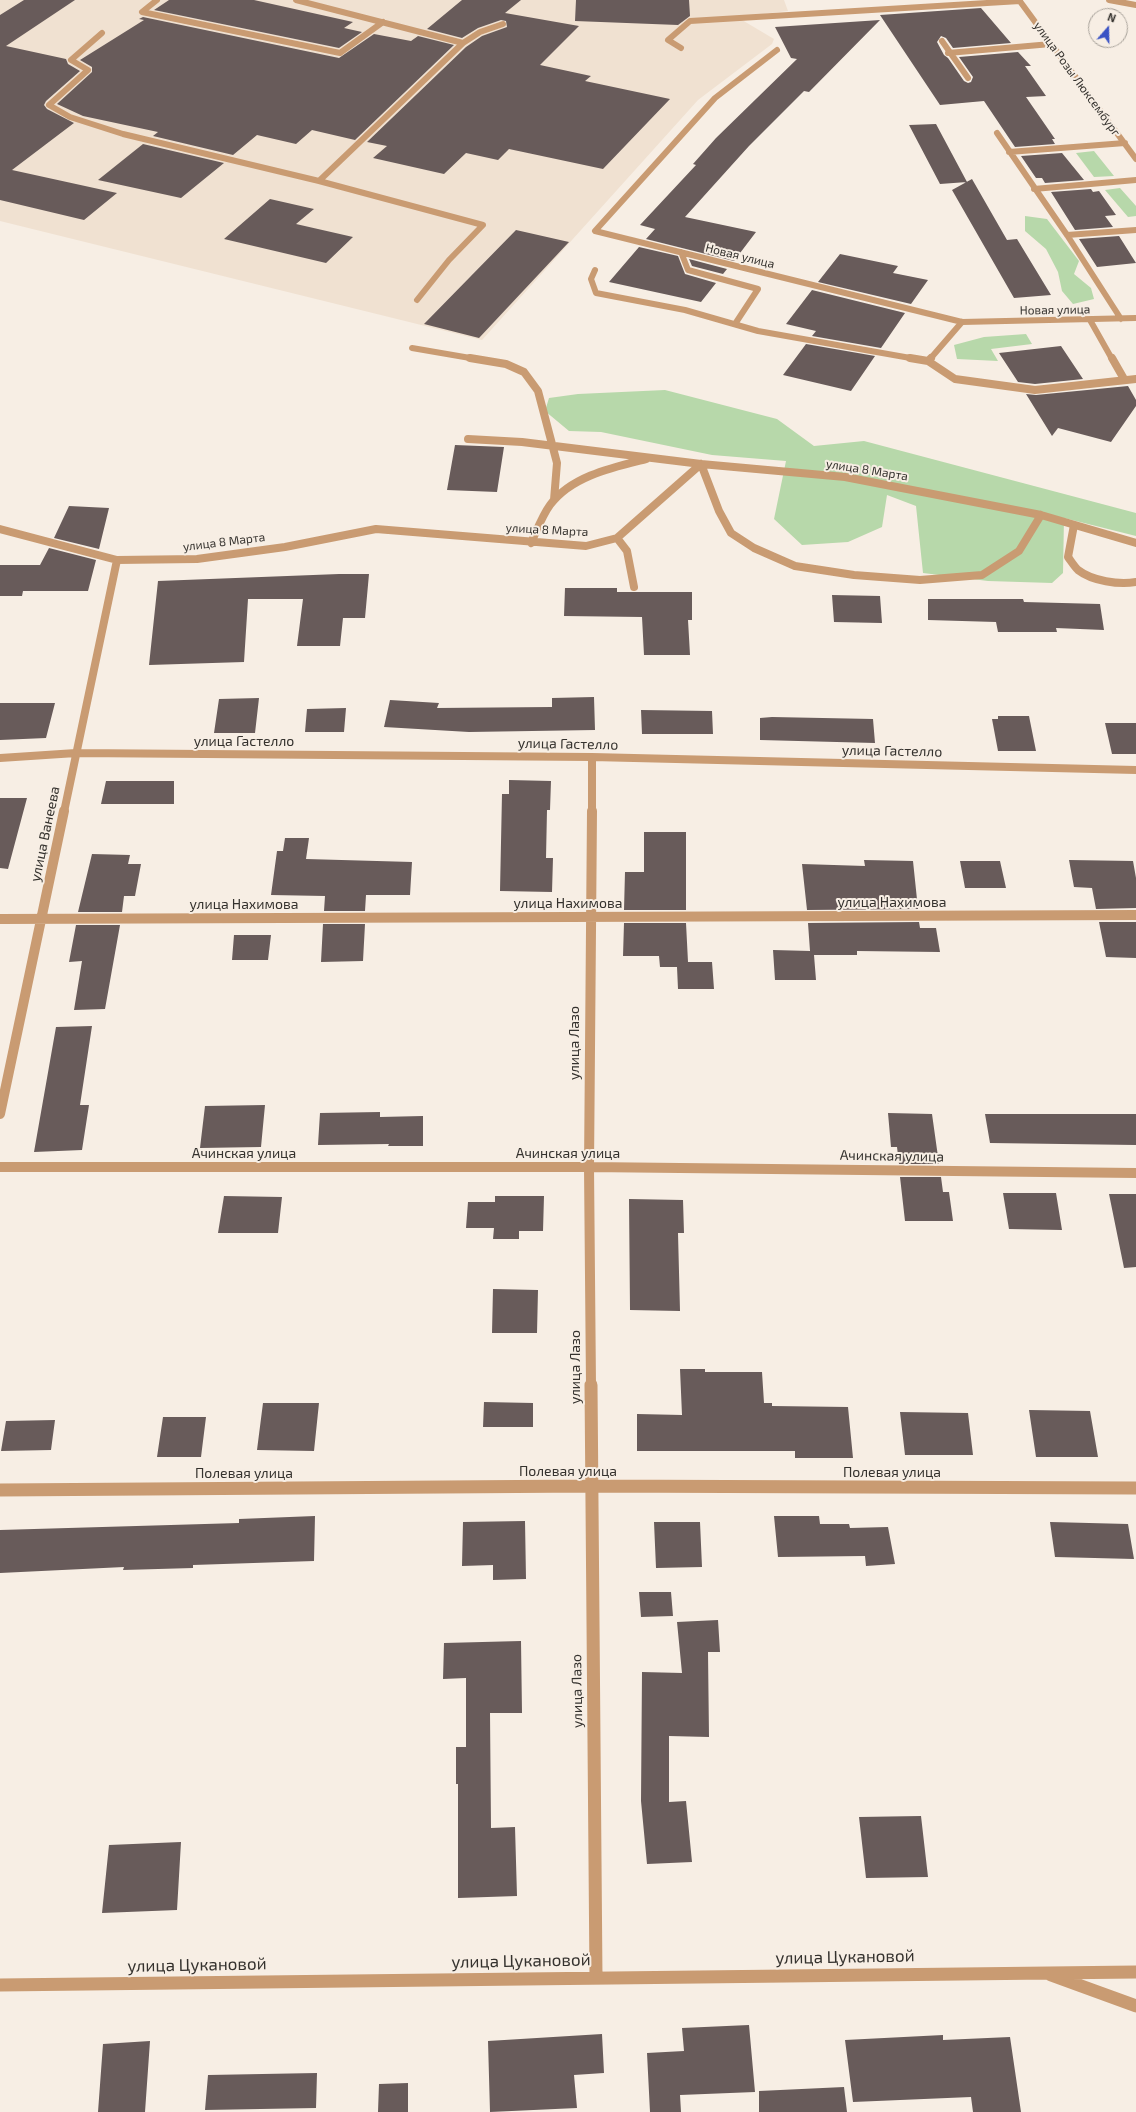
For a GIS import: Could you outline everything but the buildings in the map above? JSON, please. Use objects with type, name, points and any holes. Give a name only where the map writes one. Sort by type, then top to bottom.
[{"type":"street","points":[[157,0],[142,12],[340,52],[383,22]]},
{"type":"street","points":[[296,0],[463,43]]},
{"type":"street","points":[[1109,0],[1136,5]]},
{"type":"street","points":[[681,48],[668,40],[690,21],[1019,1]]},
{"type":"street","name":"улица Розы Люксембург","points":[[1019,1],[1136,159]]},
{"type":"street","points":[[319,181],[463,43],[480,32],[503,24]]},
{"type":"street","points":[[102,33],[71,60],[88,70],[49,105],[70,117],[123,134],[319,181],[483,225],[450,260],[417,300]]},
{"type":"street","points":[[942,42],[948,53],[968,78]]},
{"type":"street","points":[[948,53],[1051,44]]},
{"type":"street","name":"Новая улица","points":[[777,50],[714,98],[595,231],[962,322],[1136,318]]},
{"type":"street","points":[[997,133],[1067,235],[1121,319]]},
{"type":"street","points":[[1009,152],[1125,143]]},
{"type":"street","points":[[1034,189],[1136,180]]},
{"type":"street","points":[[1067,235],[1136,230]]},
{"type":"street","points":[[681,252],[688,270],[758,289],[735,324]]},
{"type":"street","points":[[596,270],[591,279],[596,293],[685,310],[758,331],[928,361],[955,379],[1035,390],[1124,379],[1136,379]]},
{"type":"street","points":[[1090,320],[1124,379]]},
{"type":"street","points":[[928,361],[962,322]]},
{"type":"street","points":[[412,348],[506,364],[524,372],[538,391],[557,463],[554,500],[531,543]]},
{"type":"street","points":[[468,439],[552,445],[701,464],[719,511],[731,533],[754,548],[795,566],[832,572],[920,580],[982,574],[1019,551],[1041,516]]},
{"type":"street","points":[[554,500],[577,483],[609,468],[652,457]]},
{"type":"street","name":"улица 8 Марта","points":[[0,529],[117,560],[197,560],[285,547],[376,529],[531,543],[586,546],[617,538],[701,464],[846,477],[955,496],[1041,516],[1136,543]]},
{"type":"street","points":[[1074,525],[1070,539],[1068,557],[1078,570],[1094,577],[1118,582],[1136,582]]},
{"type":"street","points":[[617,538],[627,550],[634,587]]},
{"type":"street","name":"улица Ванеева","points":[[0,1114],[117,560]]},
{"type":"street","name":"улица Гастелло","points":[[0,758],[76,753],[592,757],[1136,770]]},
{"type":"street","name":"улица Лазо","points":[[592,757],[589,1167],[590,1486],[596,1978]]},
{"type":"street","name":"улица Нахимова","points":[[0,919],[1136,915]]},
{"type":"street","name":"Ачинская улица","points":[[0,1167],[589,1167],[1136,1173]]},
{"type":"street","name":"Полевая улица","points":[[0,1490],[590,1486],[1136,1488]]},
{"type":"street","points":[[1043,1973],[1136,1972]]},
{"type":"street","points":[[1043,1973],[1136,2006]]},
{"type":"street","name":"улица Цукановой","points":[[0,1985],[1043,1973]]},
{"type":"shaded area","points":[[0,0],[784,0],[788,11],[737,17],[774,39],[772,44],[698,100],[482,340],[0,221]]},
{"type":"green space","points":[[1094,151],[1114,176],[1094,177],[1076,153]]},
{"type":"green space","points":[[1120,188],[1136,206],[1136,216],[1128,217],[1105,190]]},
{"type":"green space","points":[[1025,216],[1047,219],[1079,261],[1074,274],[1091,288],[1094,299],[1073,304],[1062,291],[1058,272],[1046,249],[1025,231]]},
{"type":"green space","points":[[1026,334],[1032,344],[991,349],[998,361],[957,359],[954,345],[984,337]]},
{"type":"green space","points":[[665,390],[777,419],[814,446],[864,441],[1136,513],[1136,536],[1064,518],[1063,573],[1052,583],[988,581],[923,573],[916,506],[887,495],[882,527],[848,542],[802,545],[774,519],[786,461],[712,455],[601,432],[569,431],[545,411],[549,398],[578,394]]}]
